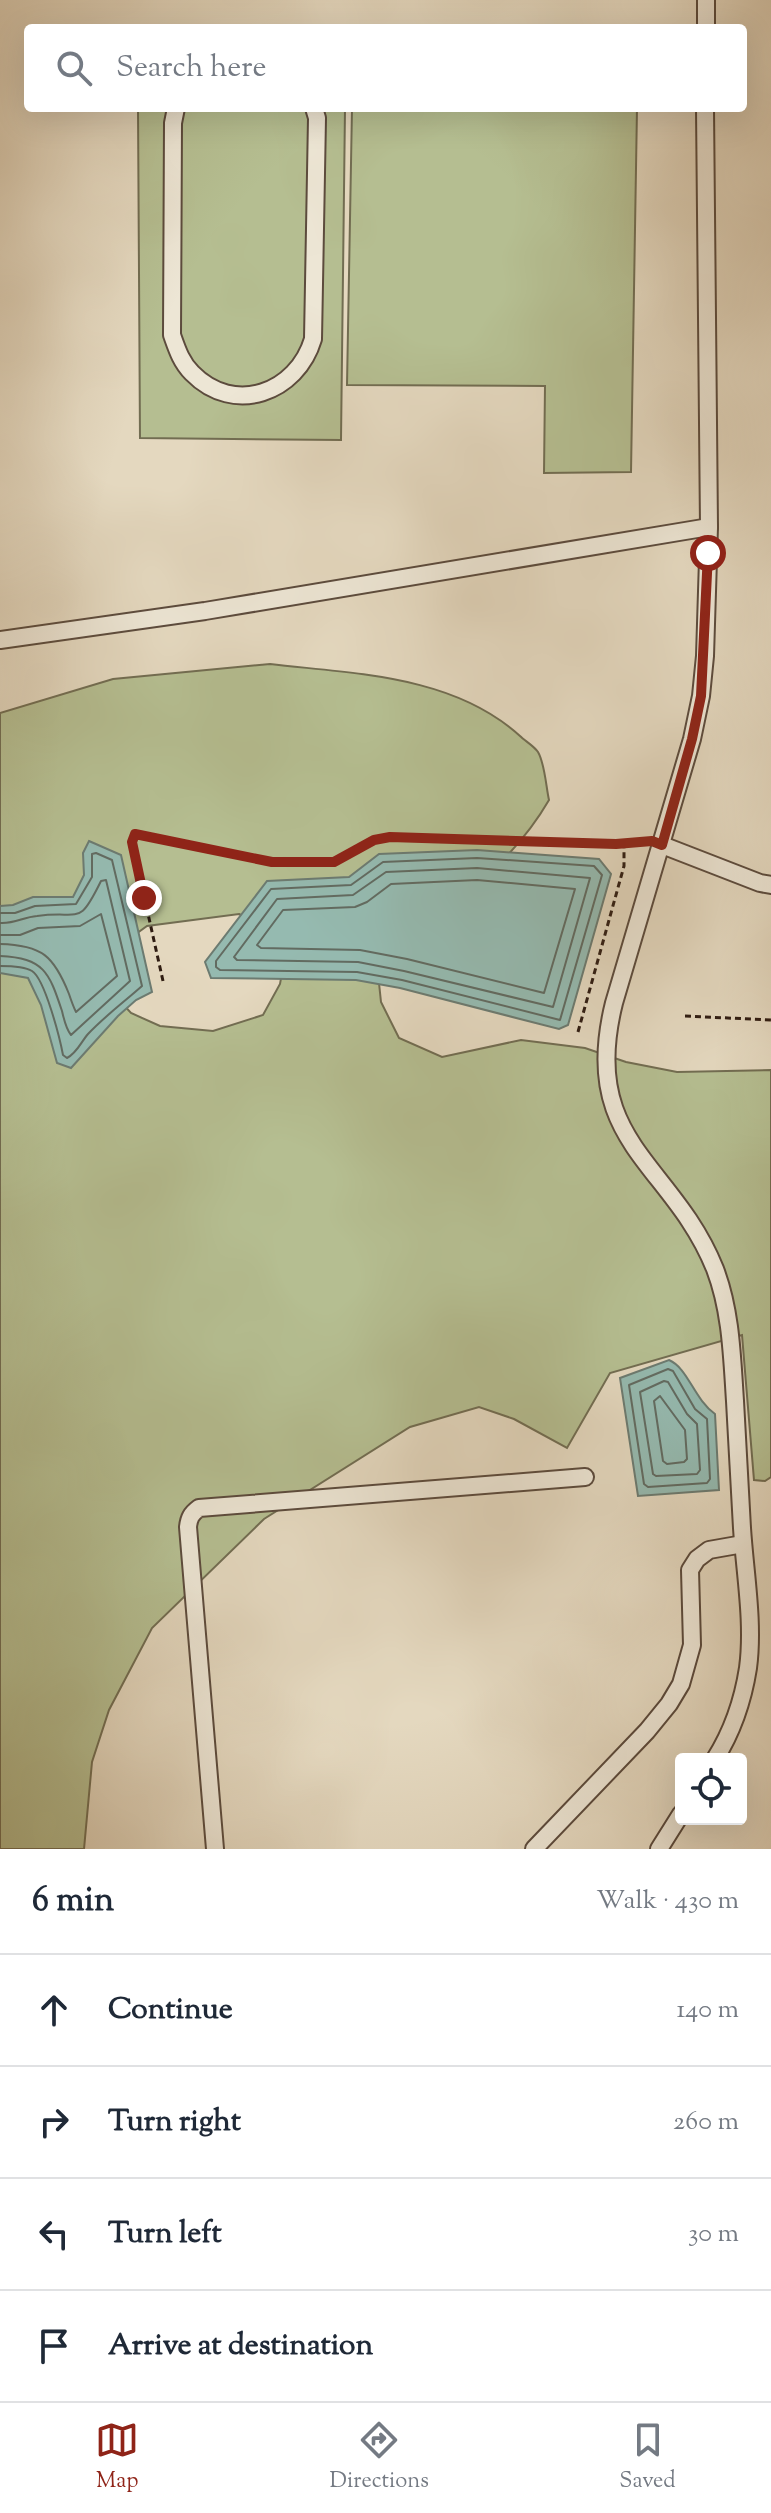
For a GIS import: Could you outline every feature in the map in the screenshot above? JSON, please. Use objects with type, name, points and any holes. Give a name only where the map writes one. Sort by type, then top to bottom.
[{"type":"street","points":[[706,0],[706,24]]},
{"type":"street","points":[[175,112],[172,335],[180,357],[197,378],[220,392],[239,395],[263,393],[283,385],[309,354],[313,339],[315,112]]},
{"type":"street","points":[[705,112],[709,527],[701,696],[692,739],[608,1030],[608,1085],[625,1135],[700,1239],[724,1294],[731,1339],[748,1664],[736,1715],[718,1753]]},
{"type":"street","points":[[0,640],[205,611],[709,527]]},
{"type":"street","points":[[662,845],[771,885]]},
{"type":"street","points":[[215,1849],[188,1527],[193,1512],[199,1508],[585,1477]]},
{"type":"street","points":[[534,1849],[647,1731],[681,1684],[692,1645],[690,1570],[697,1559],[709,1550],[743,1544]]},
{"type":"street","points":[[659,1849],[675,1824]]},
{"type":"path","points":[[163,981],[132,842],[135,834],[272,862],[334,862],[374,840],[390,837],[624,843],[652,841],[662,845]]},
{"type":"path","points":[[578,1032],[624,866],[624,843]]},
{"type":"path","points":[[685,1016],[771,1020]]},
{"type":"green space","points":[[138,112],[345,112],[341,440],[140,438]]},
{"type":"green space","points":[[352,112],[637,112],[631,472],[544,473],[545,386],[347,385]]},
{"type":"green space","points":[[270,664],[369,675],[434,689],[465,700],[494,716],[536,750],[542,763],[549,800],[514,849],[493,870],[377,964],[381,1002],[399,1038],[442,1057],[521,1040],[585,1048],[626,1062],[677,1072],[771,1070],[771,1477],[765,1481],[754,1480],[742,1335],[610,1373],[567,1448],[514,1419],[479,1407],[410,1427],[264,1519],[152,1628],[109,1710],[92,1762],[84,1849],[0,1849],[0,713],[113,679]],"holes":[[[239,914],[258,924],[284,962],[280,984],[263,1015],[213,1031],[160,1026],[131,1013],[119,1000],[125,942],[147,926]]]},
{"type":"water","points":[[89,841],[121,855],[152,992],[136,1000],[118,1016],[71,1068],[57,1063],[41,1005],[28,978],[0,973],[0,906],[13,905],[33,897],[73,897],[84,875],[83,853]]},
{"type":"water","points":[[477,850],[599,859],[611,874],[568,1025],[559,1029],[400,988],[356,980],[211,978],[205,962],[267,881],[349,877],[379,854]]},
{"type":"water","points":[[669,1360],[676,1364],[715,1414],[719,1490],[638,1496],[620,1378]]},
{"type":"route","points":[[144,898],[132,842],[135,834],[272,862],[334,862],[374,840],[390,837],[616,844],[652,841],[662,845],[701,696],[708,553]]}]
